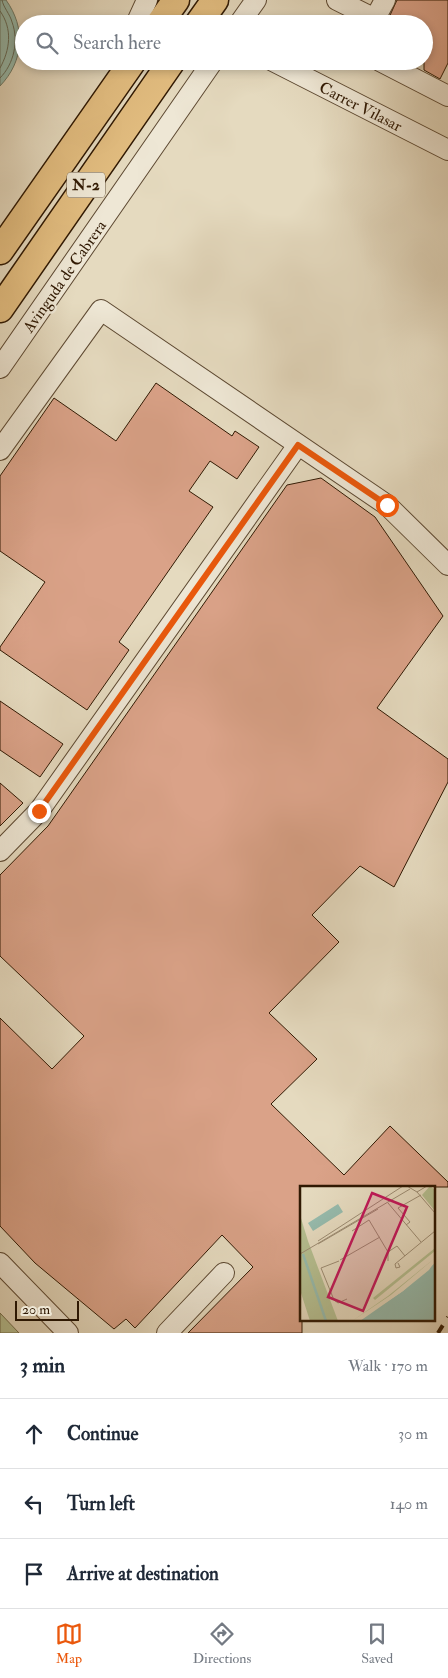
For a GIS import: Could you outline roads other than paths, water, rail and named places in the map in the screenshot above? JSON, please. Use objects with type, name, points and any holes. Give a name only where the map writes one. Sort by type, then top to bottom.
[{"type":"main road","points":[[165,15],[176,0]]},
{"type":"main road","points":[[204,15],[215,0]]},
{"type":"main road","name":"N-2","points":[[0,251],[125,70]]},
{"type":"main road","name":"N-2","points":[[0,309],[166,70]]},
{"type":"street","points":[[140,15],[147,0]]},
{"type":"street","points":[[245,15],[256,0]]},
{"type":"street","points":[[337,0],[363,15]]},
{"type":"street","points":[[377,15],[385,0]]},
{"type":"street","name":"Avinguda de Cabrera","points":[[0,368],[207,70]]},
{"type":"street","name":"Carrer Vilasar","points":[[291,70],[448,150]]},
{"type":"street","points":[[397,70],[448,96]]},
{"type":"street","points":[[0,450],[101,310],[387,505],[448,565]]},
{"type":"street","points":[[0,851],[39,811],[298,445]]},
{"type":"street","points":[[0,1263],[68,1333]]},
{"type":"street","points":[[167,1333],[224,1273]]},
{"type":"water","points":[[0,0],[6,0],[15,18],[15,63],[0,86]]},
{"type":"railway","points":[[438,1333],[448,1317]]}]
